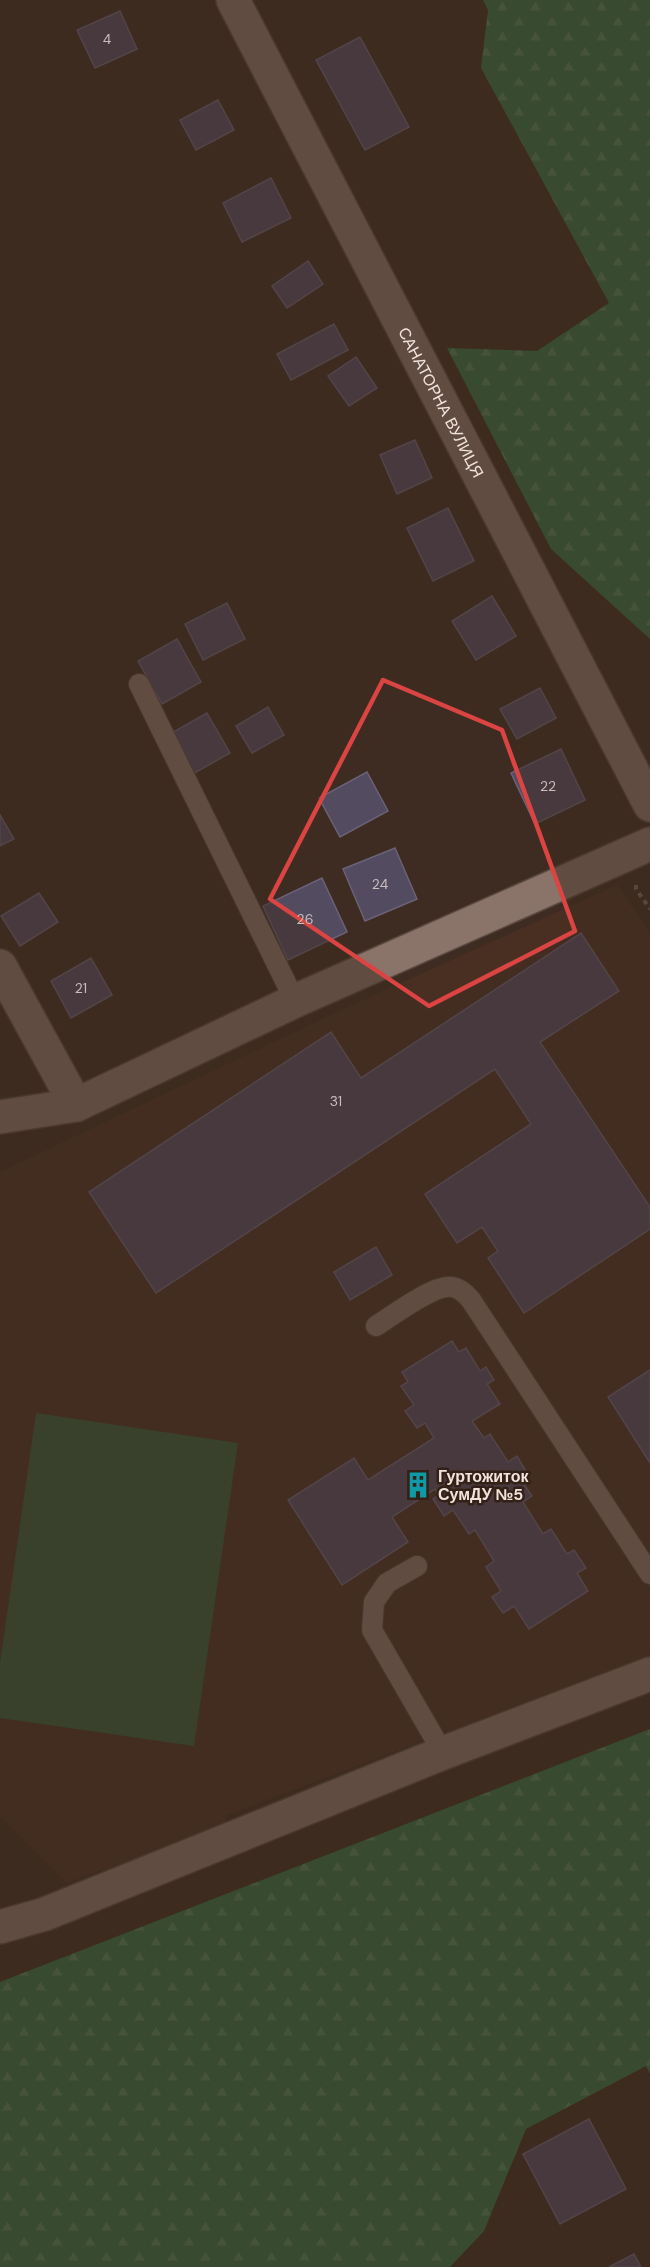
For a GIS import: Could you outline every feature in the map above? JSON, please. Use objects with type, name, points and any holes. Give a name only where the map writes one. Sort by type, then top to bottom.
[{"type":"street","name":"САНАТОРНА ВУЛИЦЯ","points":[[233,0],[650,805]]},
{"type":"street","points":[[0,1117],[76,1105],[295,1001],[650,844]]},
{"type":"street","points":[[0,966],[76,1105]]},
{"type":"street","points":[[0,1927],[45,1914],[443,1753],[650,1674]]},
{"type":"lane","points":[[140,684],[295,1001]]},
{"type":"lane","points":[[376,1326],[438,1288],[450,1286],[464,1292],[650,1574]]},
{"type":"lane","points":[[417,1566],[387,1583],[374,1602],[372,1630],[443,1753]]},
{"type":"highlighted area","points":[[383,680],[502,730],[575,931],[429,1006],[270,899]]},
{"type":"shaded area","points":[[617,885],[650,934],[650,1655],[225,1816],[227,1826],[66,1883],[0,1817],[0,1172],[350,1006]]},
{"type":"green space","points":[[483,0],[650,0],[650,639],[551,549],[447,348],[537,351],[609,303],[481,68],[488,10]]},
{"type":"green space","points":[[36,1413],[238,1443],[194,1746],[0,1718],[0,1663]]},
{"type":"green space","points":[[650,1729],[650,2074],[646,2066],[526,2129],[484,2231],[450,2267],[0,2267],[0,1982]]},
{"type":"building","points":[[120,11],[137,49],[95,68],[77,30]]},
{"type":"building","points":[[360,37],[409,127],[365,150],[316,60]]},
{"type":"building","points":[[218,100],[234,130],[196,150],[180,120]]},
{"type":"building","points":[[271,178],[291,218],[242,242],[223,203]]},
{"type":"building","points":[[308,261],[323,284],[287,308],[272,286]]},
{"type":"building","points":[[334,324],[348,350],[291,380],[277,354]]},
{"type":"building","points":[[356,357],[377,388],[349,406],[328,376]]},
{"type":"building","points":[[415,440],[432,478],[397,494],[380,455]]},
{"type":"building","points":[[448,508],[474,561],[433,581],[407,528]]},
{"type":"building","points":[[492,596],[516,636],[476,660],[452,621]]},
{"type":"building","points":[[227,603],[245,639],[203,660],[185,624]]},
{"type":"building","points":[[177,639],[201,682],[162,704],[138,661]]},
{"type":"building","points":[[540,688],[556,718],[517,739],[500,709]]},
{"type":"building","points":[[268,707],[284,735],[252,753],[236,726]]},
{"type":"building","points":[[207,713],[230,753],[191,775],[168,735]]},
{"type":"building","points":[[561,749],[585,800],[535,824],[511,773]]},
{"type":"building","points":[[367,772],[388,811],[340,837],[319,798]]},
{"type":"building","points":[[0,815],[14,839],[0,846]]},
{"type":"building","points":[[395,848],[417,899],[365,921],[343,869]]},
{"type":"building","points":[[322,878],[347,932],[288,960],[263,906]]},
{"type":"building","points":[[39,893],[58,922],[20,946],[1,916]]},
{"type":"building","points":[[581,933],[619,991],[540,1042],[650,1207],[650,1229],[524,1313],[488,1258],[498,1251],[482,1227],[457,1243],[425,1194],[531,1124],[495,1069],[156,1293],[89,1192],[331,1032],[361,1078]]},
{"type":"building","points":[[91,958],[112,995],[71,1018],[51,981]]},
{"type":"building","points":[[376,1247],[392,1275],[350,1300],[334,1272]]},
{"type":"building","name":"Гуртожиток СумДУ №5","points":[[452,1341],[459,1352],[466,1348],[480,1371],[486,1367],[494,1380],[487,1384],[500,1404],[472,1421],[484,1438],[490,1434],[508,1462],[517,1456],[527,1473],[519,1477],[532,1496],[523,1502],[543,1534],[551,1529],[567,1554],[574,1550],[586,1568],[577,1573],[588,1591],[529,1629],[514,1606],[503,1613],[492,1597],[501,1591],[486,1567],[494,1561],[475,1530],[469,1534],[453,1510],[444,1516],[433,1499],[439,1495],[435,1489],[392,1517],[408,1542],[342,1585],[288,1500],[354,1458],[368,1480],[434,1438],[425,1423],[417,1428],[405,1411],[414,1405],[401,1386],[408,1382],[402,1372]]},
{"type":"building","points":[[650,1370],[650,1463],[608,1397]]},
{"type":"building","points":[[589,2119],[626,2189],[560,2224],[523,2154]]},
{"type":"building","points":[[634,2254],[641,2267],[609,2267]]},
{"type":"place","name":"Гуртожиток СумДУ №5","points":[[418,1485]]}]
